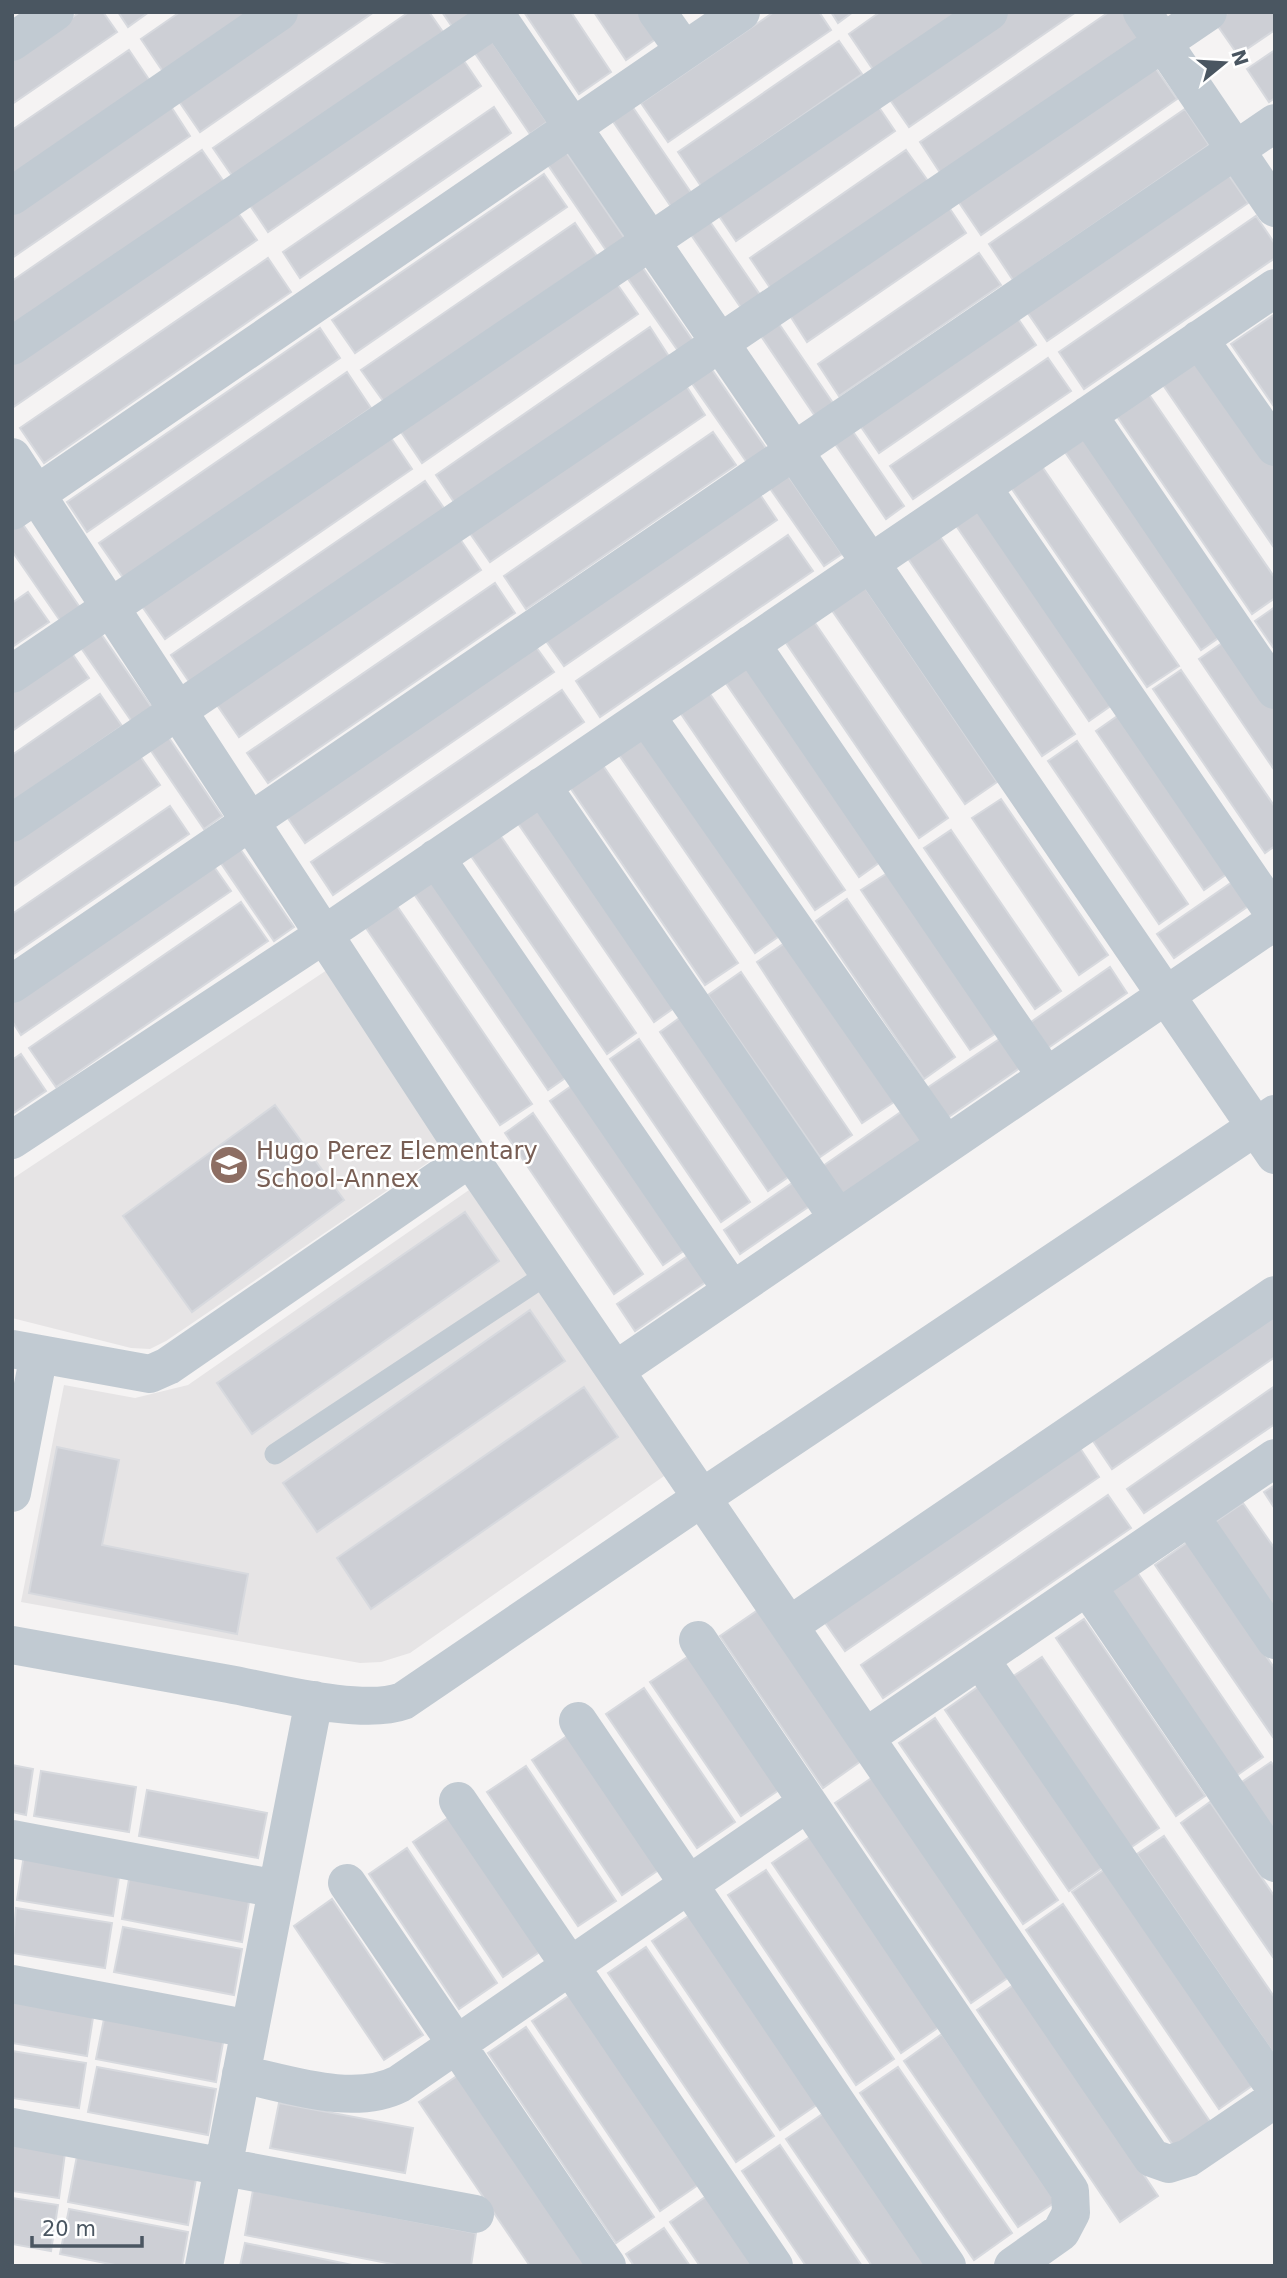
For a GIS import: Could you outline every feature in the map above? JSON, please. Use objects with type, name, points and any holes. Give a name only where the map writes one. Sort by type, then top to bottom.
[{"type":"street","points":[[12,42],[55,12]]},
{"type":"street","points":[[12,196],[279,12]]},
{"type":"street","points":[[657,12],[684,50]]},
{"type":"street","points":[[25,503],[741,12]]},
{"type":"street","points":[[12,674],[989,12]]},
{"type":"street","points":[[12,823],[720,344],[1152,27],[1208,12]]},
{"type":"street","points":[[12,346],[496,15],[1165,995],[1268,1132],[703,1497],[403,1701],[389,1706],[370,1707],[314,1700],[12,1644]]},
{"type":"street","points":[[1152,27],[1275,208]]},
{"type":"street","points":[[12,984],[1275,124]]},
{"type":"street","points":[[12,1140],[325,934],[1275,288]]},
{"type":"street","points":[[1199,340],[1275,447]]},
{"type":"street","points":[[1088,415],[1275,690]]},
{"type":"street","points":[[12,457],[25,503],[111,607],[470,1158],[1152,2158],[1169,2164],[1188,2158],[1275,2099]]},
{"type":"street","points":[[982,487],[1275,915]]},
{"type":"street","points":[[751,644],[1046,1076]]},
{"type":"street","points":[[646,716],[946,1145]]},
{"type":"street","points":[[542,786],[838,1218]]},
{"type":"street","points":[[436,858],[732,1290]]},
{"type":"street","points":[[615,1370],[1275,921]]},
{"type":"street","points":[[12,1491],[26,1351],[150,1374],[168,1366],[470,1158]]},
{"type":"street","points":[[790,1625],[1275,1295]]},
{"type":"street","points":[[866,1737],[1275,1458]]},
{"type":"street","points":[[1190,1516],[1275,1640]]},
{"type":"street","points":[[1087,1586],[1275,1863]]},
{"type":"street","points":[[698,1640],[1070,2191],[1071,2213],[1061,2232],[1013,2266]]},
{"type":"street","points":[[980,1659],[1275,2088]]},
{"type":"street","points":[[204,2266],[314,1700]]},
{"type":"street","points":[[578,1721],[947,2266]]},
{"type":"street","points":[[458,1801],[774,2266]]},
{"type":"street","points":[[241,2074],[349,2095],[386,2091],[807,1802]]},
{"type":"street","points":[[12,1839],[277,1889]]},
{"type":"street","points":[[347,1883],[607,2266]]},
{"type":"street","points":[[12,1984],[250,2029]]},
{"type":"street","points":[[12,2127],[475,2214]]},
{"type":"lane","points":[[275,1454],[549,1273]]},
{"type":"shaded area","name":"Hugo Perez Elementary School-Annex","points":[[327,970],[445,1151],[166,1341],[150,1349],[131,1348],[12,1318],[12,1179]]},
{"type":"shaded area","points":[[469,1190],[667,1474],[410,1653],[381,1662],[360,1663],[21,1602],[64,1385],[135,1398],[188,1385]]},
{"type":"building","points":[[80,12],[103,12],[117,32],[12,104],[12,59]]},
{"type":"building","points":[[118,12],[149,12],[128,27]]},
{"type":"building","points":[[180,12],[252,12],[164,73],[141,39]]},
{"type":"building","points":[[299,12],[374,12],[200,132],[176,97]]},
{"type":"building","points":[[409,12],[429,12],[443,32],[233,177],[213,148]]},
{"type":"building","points":[[442,12],[473,12],[457,34]]},
{"type":"building","points":[[524,12],[571,12],[611,72],[579,94]]},
{"type":"building","points":[[594,12],[644,12],[660,36],[626,60]]},
{"type":"building","points":[[774,12],[819,12],[831,30],[668,142],[641,103]]},
{"type":"building","points":[[831,12],[853,12],[838,23]]},
{"type":"building","points":[[880,12],[960,12],[874,71],[849,34]]},
{"type":"building","points":[[1004,12],[1076,12],[909,127],[886,94]]},
{"type":"building","points":[[1109,12],[1123,12],[1140,37],[941,174],[920,142]]},
{"type":"building","points":[[1229,12],[1275,12],[1275,30],[1238,55],[1215,22]]},
{"type":"building","points":[[485,31],[547,122],[530,134],[468,43]]},
{"type":"building","points":[[839,41],[862,74],[701,186],[678,152]]},
{"type":"building","points":[[129,50],[152,84],[12,179],[12,130]]},
{"type":"building","points":[[1275,50],[1275,98],[1269,102],[1247,69]]},
{"type":"building","points":[[460,55],[481,86],[268,232],[247,201]]},
{"type":"building","points":[[1154,66],[1177,99],[981,235],[958,201]]},
{"type":"building","points":[[874,100],[895,131],[736,241],[715,210]]},
{"type":"building","points":[[170,105],[190,136],[12,258],[12,213]]},
{"type":"building","points":[[632,106],[692,194],[672,208],[612,120]]},
{"type":"building","points":[[494,107],[511,133],[300,278],[283,252]]},
{"type":"building","points":[[1185,109],[1209,145],[1013,280],[989,244]]},
{"type":"building","points":[[202,150],[224,182],[12,328],[12,281]]},
{"type":"building","points":[[906,150],[928,181],[771,289],[750,258]]},
{"type":"building","points":[[566,152],[628,243],[610,256],[548,165]]},
{"type":"building","points":[[1224,168],[1248,203],[1047,341],[1023,306]]},
{"type":"building","points":[[544,174],[567,207],[355,353],[332,320]]},
{"type":"building","points":[[948,206],[966,233],[807,342],[789,314]]},
{"type":"building","points":[[236,210],[257,240],[12,408],[12,364]]},
{"type":"building","points":[[704,213],[765,302],[746,315],[685,226]]},
{"type":"building","points":[[1256,216],[1275,244],[1275,258],[1084,389],[1059,352]]},
{"type":"building","points":[[575,223],[597,256],[384,402],[361,370]]},
{"type":"building","points":[[979,253],[1001,285],[839,396],[818,364]]},
{"type":"building","points":[[634,255],[696,345],[681,355],[619,266]]},
{"type":"building","points":[[268,258],[291,292],[44,463],[20,428]]},
{"type":"building","points":[[615,281],[638,314],[422,463],[399,429]]},
{"type":"building","points":[[1012,310],[1036,345],[879,453],[855,418]]},
{"type":"building","points":[[1275,314],[1275,408],[1231,344]]},
{"type":"building","points":[[773,315],[833,403],[815,416],[755,327]]},
{"type":"building","points":[[650,327],[670,358],[456,505],[436,475]]},
{"type":"building","points":[[320,328],[340,358],[87,532],[67,502]]},
{"type":"building","points":[[1200,355],[1275,465],[1275,549],[1161,382]]},
{"type":"building","points":[[704,358],[770,454],[750,467],[684,372]]},
{"type":"building","points":[[1048,358],[1071,391],[913,499],[890,466]]},
{"type":"building","points":[[347,372],[371,408],[124,579],[99,543]]},
{"type":"building","points":[[685,384],[705,415],[490,562],[469,532]]},
{"type":"building","points":[[1148,393],[1275,578],[1275,598],[1252,614],[1116,415]]},
{"type":"building","points":[[845,420],[904,506],[886,519],[827,432]]},
{"type":"building","points":[[387,432],[412,469],[165,639],[139,602]]},
{"type":"building","points":[[713,432],[736,465],[526,609],[504,576]]},
{"type":"building","points":[[1095,432],[1230,630],[1201,650],[1065,452]]},
{"type":"building","points":[[780,464],[842,554],[824,566],[762,477]]},
{"type":"building","points":[[1041,465],[1179,666],[1147,687],[1010,486]]},
{"type":"building","points":[[425,481],[446,511],[192,686],[171,655]]},
{"type":"building","points":[[755,487],[777,520],[564,666],[541,634]]},
{"type":"building","points":[[988,502],[1122,698],[1089,721],[955,524]]},
{"type":"building","points":[[22,523],[83,612],[63,625],[12,551],[12,529]]},
{"type":"building","points":[[788,535],[813,571],[600,717],[576,681]]},
{"type":"building","points":[[939,535],[1075,734],[1042,756],[907,557]]},
{"type":"building","points":[[458,536],[481,570],[239,737],[215,702]]},
{"type":"building","points":[[495,583],[515,613],[268,783],[247,753]]},
{"type":"building","points":[[864,586],[997,782],[965,804],[831,609]]},
{"type":"building","points":[[28,592],[49,622],[12,647],[12,603]]},
{"type":"building","points":[[1275,607],[1275,650],[1255,621]]},
{"type":"building","points":[[813,620],[948,818],[919,838],[784,640]]},
{"type":"building","points":[[97,628],[157,715],[137,729],[77,642]]},
{"type":"building","points":[[1231,637],[1275,701],[1275,771],[1199,659]]},
{"type":"building","points":[[531,640],[554,672],[305,843],[283,811]]},
{"type":"building","points":[[67,646],[89,678],[12,731],[12,684]]},
{"type":"building","points":[[755,657],[890,855],[859,877],[723,679]]},
{"type":"building","points":[[1181,670],[1275,807],[1275,846],[1265,853],[1153,689]]},
{"type":"building","points":[[562,690],[584,722],[333,895],[311,862]]},
{"type":"building","points":[[708,691],[845,890],[815,910],[679,711]]},
{"type":"building","points":[[100,694],[122,726],[12,802],[12,755]]},
{"type":"building","points":[[1126,710],[1234,869],[1204,890],[1096,731]]},
{"type":"building","points":[[163,729],[222,816],[204,829],[145,742]]},
{"type":"building","points":[[650,729],[788,930],[755,953],[617,752]]},
{"type":"building","points":[[1077,741],[1188,904],[1159,924],[1048,761]]},
{"type":"building","points":[[138,753],[160,785],[12,887],[12,840]]},
{"type":"building","points":[[602,764],[738,963],[705,985],[569,786]]},
{"type":"building","points":[[1001,799],[1108,955],[1079,975],[972,818]]},
{"type":"building","points":[[548,801],[684,1001],[654,1022],[517,822]]},
{"type":"building","points":[[170,806],[189,834],[12,955],[12,914]]},
{"type":"building","points":[[951,830],[1061,991],[1035,1009],[924,848]]},
{"type":"building","points":[[500,835],[636,1033],[607,1054],[471,856]]},
{"type":"building","points":[[234,840],[294,927],[274,941],[214,853]]},
{"type":"building","points":[[208,858],[231,891],[21,1035],[12,1021],[12,993]]},
{"type":"building","points":[[895,868],[1004,1028],[970,1050],[861,890]]},
{"type":"building","points":[[443,870],[578,1069],[548,1090],[412,891]]},
{"type":"building","points":[[1241,876],[1257,900],[1174,958],[1157,934]]},
{"type":"building","points":[[847,899],[955,1057],[924,1079],[816,921]]},
{"type":"building","points":[[241,902],[268,941],[56,1087],[29,1048]]},
{"type":"building","points":[[395,903],[532,1104],[500,1125],[364,925]]},
{"type":"building","points":[[792,938],[897,1100],[862,1123],[757,962]]},
{"type":"building","points":[[1110,967],[1127,993],[1048,1048],[1031,1022]]},
{"type":"building","points":[[741,972],[852,1135],[820,1157],[708,995]]},
{"type":"building","points":[[685,1014],[794,1173],[768,1191],[660,1032]]},
{"type":"building","points":[[1010,1032],[1030,1061],[947,1118],[927,1088]]},
{"type":"building","points":[[639,1039],[750,1202],[721,1222],[610,1059]]},
{"type":"building","points":[[21,1054],[46,1091],[12,1114],[12,1060]]},
{"type":"building","points":[[580,1080],[692,1245],[663,1265],[550,1101]]},
{"type":"building","points":[[275,1105],[344,1200],[192,1312],[123,1216]]},
{"type":"building","points":[[911,1105],[933,1137],[844,1198],[823,1166]]},
{"type":"building","points":[[533,1113],[643,1274],[614,1294],[505,1133]]},
{"type":"building","points":[[798,1179],[814,1203],[740,1254],[724,1230]]},
{"type":"building","points":[[465,1212],[499,1261],[252,1434],[217,1383]]},
{"type":"building","points":[[698,1249],[716,1275],[635,1331],[617,1304]]},
{"type":"building","points":[[1275,1307],[1275,1357],[1112,1469],[1089,1435]]},
{"type":"building","points":[[530,1310],[565,1361],[317,1532],[283,1483]]},
{"type":"building","points":[[1275,1386],[1275,1424],[1144,1513],[1127,1489]]},
{"type":"building","points":[[584,1387],[618,1437],[371,1609],[337,1558]]},
{"type":"building","points":[[1076,1442],[1099,1477],[845,1651],[821,1617]]},
{"type":"building","points":[[57,1447],[119,1460],[102,1545],[248,1574],[237,1634],[29,1593]]},
{"type":"building","points":[[1275,1485],[1275,1509],[1264,1492]]},
{"type":"building","points":[[1108,1495],[1131,1528],[883,1698],[861,1665]]},
{"type":"building","points":[[1243,1503],[1275,1549],[1275,1610],[1215,1522]]},
{"type":"building","points":[[1188,1542],[1275,1669],[1275,1740],[1155,1565]]},
{"type":"building","points":[[1137,1572],[1263,1757],[1233,1778],[1107,1593]]},
{"type":"building","points":[[758,1610],[861,1761],[823,1788],[720,1636]]},
{"type":"building","points":[[1084,1619],[1205,1796],[1176,1816],[1056,1638]]},
{"type":"building","points":[[689,1656],[779,1790],[741,1816],[650,1682]]},
{"type":"building","points":[[1042,1657],[1159,1828],[1130,1848],[1012,1677]]},
{"type":"building","points":[[985,1682],[1109,1863],[1069,1891],[945,1710]]},
{"type":"building","points":[[644,1688],[735,1822],[697,1848],[606,1714]]},
{"type":"building","points":[[935,1718],[1058,1900],[1023,1924],[899,1743]]},
{"type":"building","points":[[570,1734],[660,1869],[622,1895],[532,1760]]},
{"type":"building","points":[[1271,1762],[1275,1767],[1275,1837],[1239,1784]]},
{"type":"building","points":[[12,1765],[33,1769],[26,1815],[12,1812]]},
{"type":"building","points":[[526,1766],[616,1901],[578,1926],[487,1792]]},
{"type":"building","points":[[41,1771],[136,1787],[129,1832],[34,1816]]},
{"type":"building","points":[[873,1777],[1009,1977],[971,2003],[835,1803]]},
{"type":"building","points":[[147,1790],[267,1813],[258,1858],[139,1836]]},
{"type":"building","points":[[1210,1802],[1275,1897],[1275,1960],[1181,1823]]},
{"type":"building","points":[[451,1816],[541,1951],[503,1977],[413,1842]]},
{"type":"building","points":[[1164,1836],[1275,1998],[1275,2056],[1137,1854]]},
{"type":"building","points":[[810,1837],[939,2027],[901,2053],[772,1863]]},
{"type":"building","points":[[407,1848],[497,1983],[459,2009],[369,1874]]},
{"type":"building","points":[[24,1855],[120,1870],[113,1916],[17,1900]]},
{"type":"building","points":[[1108,1867],[1256,2083],[1219,2109],[1072,1892]]},
{"type":"building","points":[[766,1870],[894,2059],[856,2085],[728,1895]]},
{"type":"building","points":[[130,1874],[250,1896],[242,1942],[122,1919]]},
{"type":"building","points":[[332,1899],[423,2035],[384,2060],[294,1926]]},
{"type":"building","points":[[1063,1904],[1211,2123],[1175,2148],[1026,1930]]},
{"type":"building","points":[[16,1908],[112,1923],[105,1968],[12,1953]]},
{"type":"building","points":[[690,1915],[818,2104],[780,2130],[652,1941]]},
{"type":"building","points":[[123,1927],[242,1949],[234,1995],[114,1972]]},
{"type":"building","points":[[646,1947],[774,2136],[736,2162],[608,1973]]},
{"type":"building","points":[[1015,1984],[1158,2196],[1120,2222],[977,2010]]},
{"type":"building","points":[[570,1995],[698,2185],[660,2211],[532,2021]]},
{"type":"building","points":[[12,1997],[94,2011],[87,2056],[12,2043]]},
{"type":"building","points":[[105,2014],[224,2037],[216,2082],[96,2059]]},
{"type":"building","points":[[526,2027],[654,2217],[616,2243],[488,2053]]},
{"type":"building","points":[[942,2034],[1057,2201],[1018,2227],[904,2061]]},
{"type":"building","points":[[12,2051],[86,2063],[79,2108],[12,2098]]},
{"type":"building","points":[[97,2067],[216,2089],[208,2135],[88,2112]]},
{"type":"building","points":[[898,2067],[1012,2233],[974,2260],[860,2093]]},
{"type":"building","points":[[457,2076],[586,2266],[530,2266],[419,2102]]},
{"type":"building","points":[[279,2103],[413,2128],[405,2173],[270,2148]]},
{"type":"building","points":[[824,2113],[928,2266],[872,2266],[786,2139]]},
{"type":"building","points":[[12,2144],[65,2153],[59,2198],[12,2191]]},
{"type":"building","points":[[780,2145],[862,2266],[806,2266],[742,2171]]},
{"type":"building","points":[[77,2156],[196,2179],[188,2225],[68,2202]]},
{"type":"building","points":[[253,2190],[476,2233],[471,2266],[402,2266],[245,2235]]},
{"type":"building","points":[[708,2195],[756,2266],[700,2266],[670,2222]]},
{"type":"building","points":[[12,2198],[58,2205],[51,2251],[12,2244]]},
{"type":"building","points":[[69,2209],[188,2232],[182,2266],[120,2266],[60,2254]]},
{"type":"building","points":[[664,2228],[690,2266],[634,2266],[626,2254]]},
{"type":"building","points":[[245,2243],[357,2266],[240,2266]]},
{"type":"place","name":"Hugo Perez Elementary School-Annex","points":[[229,1165]]}]
